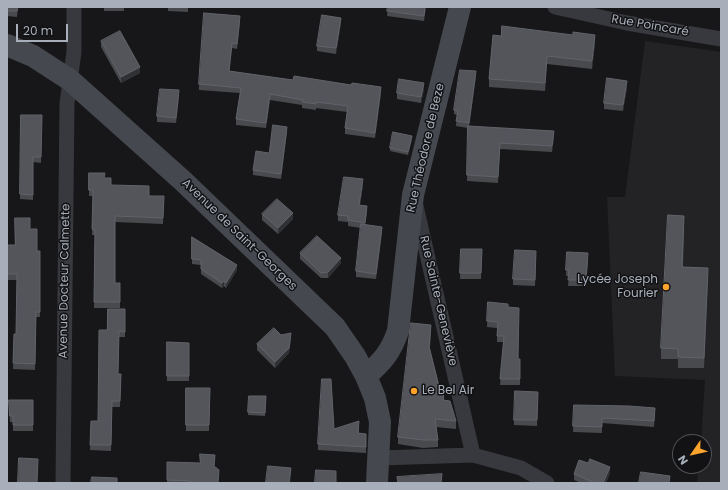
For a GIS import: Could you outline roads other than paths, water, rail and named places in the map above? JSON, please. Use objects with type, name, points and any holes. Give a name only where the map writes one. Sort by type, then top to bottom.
[{"type":"main road","name":"Rue Théodore de Beze","points":[[366,376],[380,364],[392,347],[398,332],[413,195],[460,7]]},
{"type":"main road","name":"Avenue de Saint-Georges","points":[[7,45],[33,56],[70,80],[183,181],[335,327],[351,348],[366,376],[375,398],[380,422],[380,458],[377,483]]},
{"type":"street","name":"Avenue Docteur Calmette","points":[[63,483],[67,103],[74,52],[74,7]]},
{"type":"street","name":"Rue Poincaré","points":[[555,7],[628,23],[721,39]]},
{"type":"street","name":"Rue Sainte-Geneviève","points":[[413,195],[473,455]]},
{"type":"street","points":[[380,458],[473,455],[521,468],[547,483]]},
{"type":"place","name":"Lycée Joseph Fourier","points":[[666,287]]},
{"type":"place","name":"Le Bel Air","points":[[414,391]]}]
